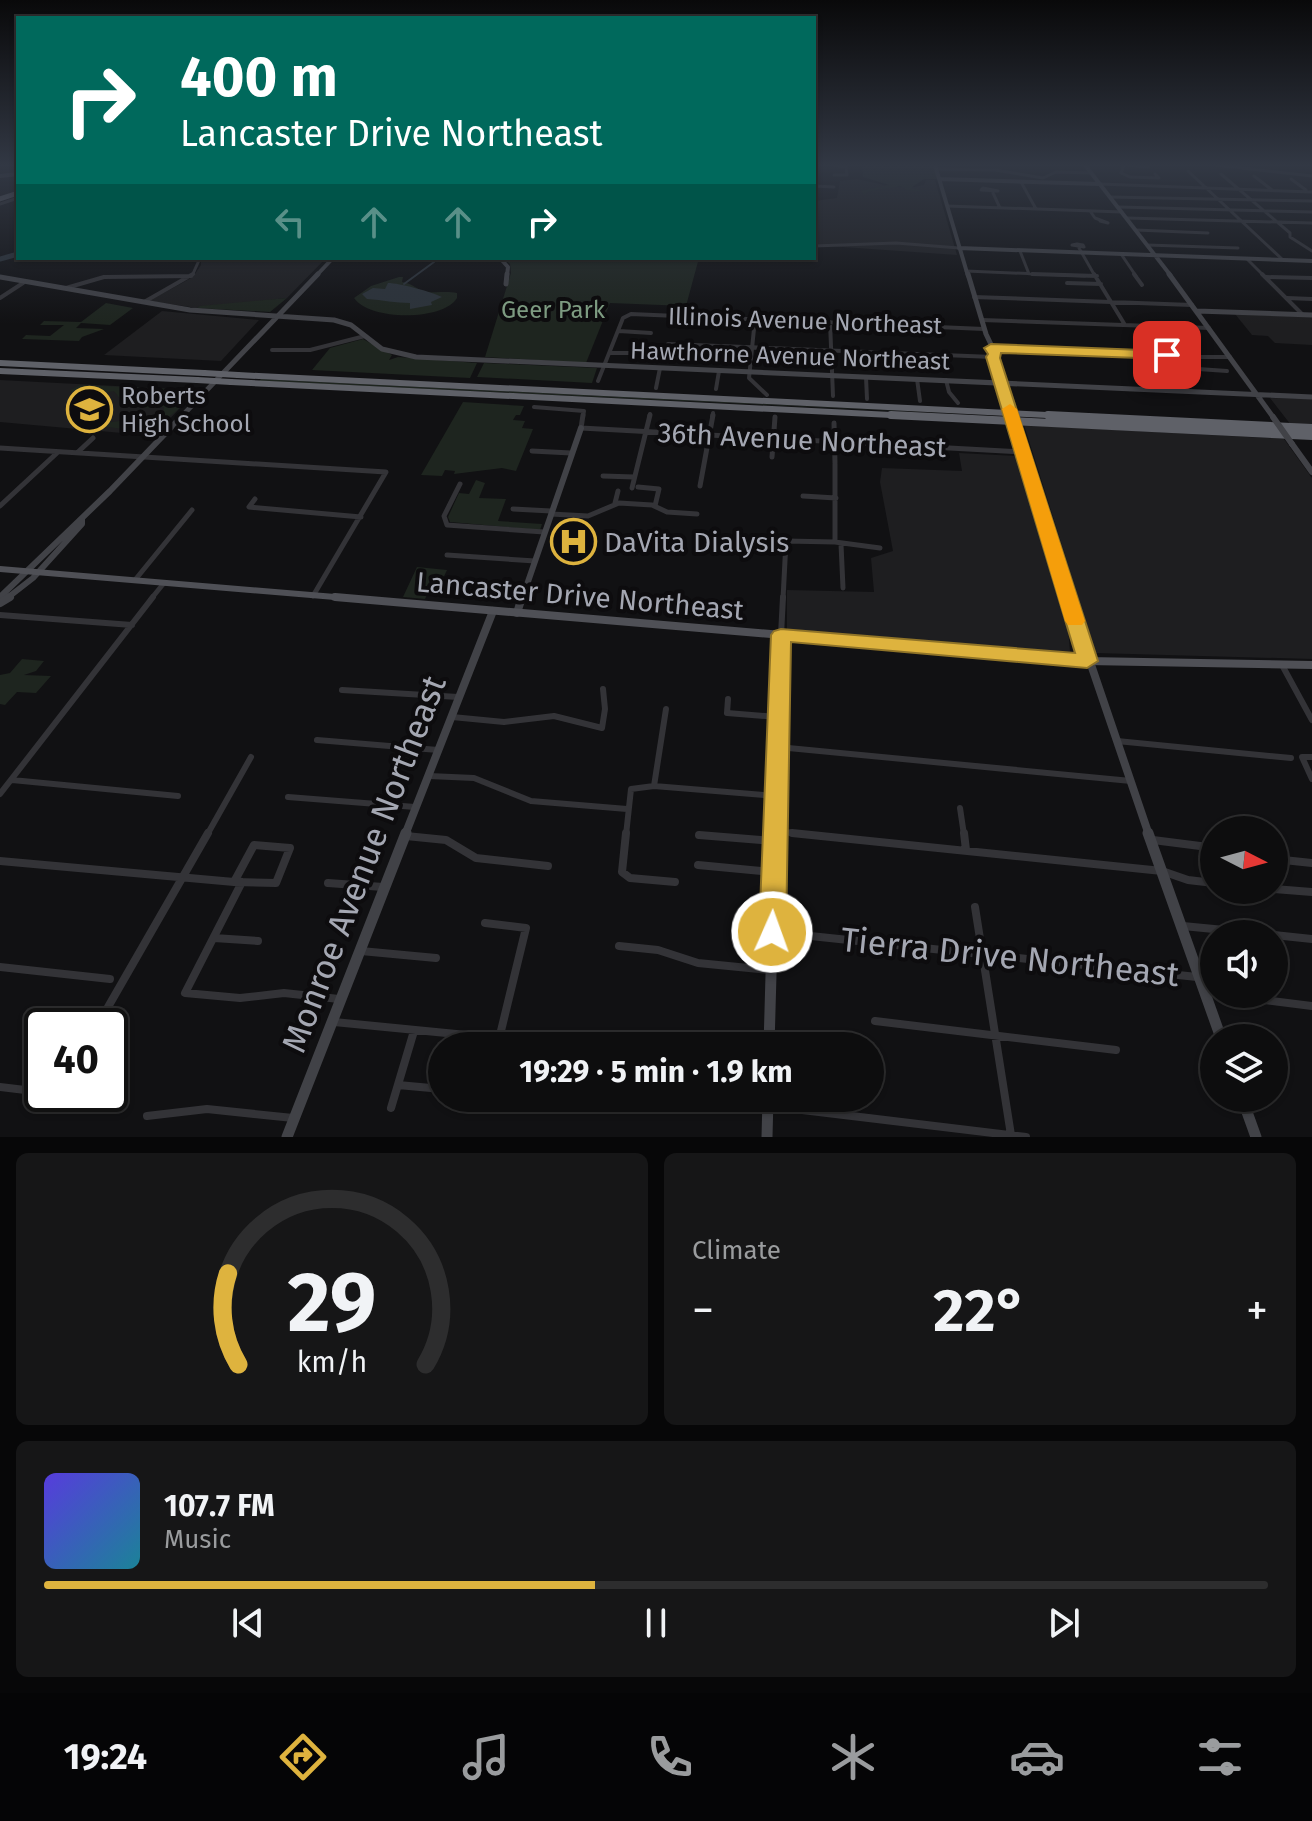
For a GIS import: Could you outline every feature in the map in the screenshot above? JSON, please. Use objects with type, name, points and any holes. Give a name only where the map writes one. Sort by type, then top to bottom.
[{"type":"highway","points":[[0,363],[1312,428]]},
{"type":"highway","points":[[0,371],[1312,436]]},
{"type":"main road","points":[[952,218],[991,348],[988,350],[1002,383],[1087,661],[1200,977]]},
{"type":"main road","points":[[1127,218],[1312,472]]},
{"type":"main road","points":[[959,248],[1080,250],[1312,261]]},
{"type":"main road","points":[[0,600],[331,260]]},
{"type":"main road","points":[[502,260],[508,267],[506,284]]},
{"type":"main road","name":"Hawthorne Avenue Northeast","points":[[0,277],[207,312],[332,319],[351,325],[382,349],[416,357],[1312,397]]},
{"type":"main road","points":[[1197,311],[1312,315]]},
{"type":"main road","points":[[517,613],[581,428]]},
{"type":"main road","points":[[0,600],[11,597],[82,524],[82,519]]},
{"type":"main road","name":"Lancaster Drive Northeast","points":[[0,569],[1087,661],[1312,665]]},
{"type":"main road","name":"Monroe Avenue Northeast","points":[[287,1137],[493,611]]},
{"type":"main road","points":[[769,1032],[781,635]]},
{"type":"main road","points":[[767,1137],[768,1112]]},
{"type":"main road","points":[[1247,1112],[1256,1137]]},
{"type":"street","points":[[1097,218],[1100,221]]},
{"type":"street","points":[[1129,218],[1311,223]]},
{"type":"street","points":[[1238,218],[1283,260]]},
{"type":"street","points":[[1272,218],[1296,243],[1312,251]]},
{"type":"street","points":[[1136,230],[1208,233]]},
{"type":"street","points":[[816,246],[891,243],[959,248]]},
{"type":"street","points":[[1147,245],[1238,248]]},
{"type":"street","points":[[1080,250],[1126,325]]},
{"type":"street","points":[[1020,251],[1029,274]]},
{"type":"street","points":[[1121,254],[1142,285]]},
{"type":"street","points":[[1247,259],[1303,315]]},
{"type":"street","points":[[143,303],[191,276],[199,260]]},
{"type":"street","points":[[966,271],[1097,276]]},
{"type":"street","points":[[62,289],[104,277],[191,276]]},
{"type":"street","points":[[1265,276],[1312,278]]},
{"type":"street","points":[[0,298],[23,283]]},
{"type":"street","points":[[1067,283],[1101,284]]},
{"type":"street","points":[[974,297],[1192,305]]},
{"type":"street","points":[[1286,298],[1312,299]]},
{"type":"street","name":"Illinois Avenue Northeast","points":[[619,331],[626,315],[984,329]]},
{"type":"street","points":[[755,319],[749,372],[751,381],[767,395]]},
{"type":"street","points":[[982,320],[1209,328]]},
{"type":"street","points":[[830,322],[833,396]]},
{"type":"street","points":[[598,381],[619,331],[651,333]]},
{"type":"street","points":[[272,350],[310,350],[365,336]]},
{"type":"street","points":[[668,344],[993,357]]},
{"type":"street","points":[[991,348],[1176,355]]},
{"type":"street","points":[[611,353],[644,353]]},
{"type":"street","points":[[1227,371],[1198,369],[1190,357],[1230,357]]},
{"type":"street","points":[[656,388],[660,368]]},
{"type":"street","points":[[716,389],[719,371]]},
{"type":"street","points":[[866,377],[867,399]]},
{"type":"street","points":[[917,379],[920,401]]},
{"type":"street","points":[[946,380],[948,391],[958,403]]},
{"type":"street","points":[[534,407],[584,411],[581,428]]},
{"type":"street","points":[[700,486],[713,413]]},
{"type":"street","points":[[650,414],[634,477],[635,488],[659,489],[655,506]]},
{"type":"street","points":[[772,457],[775,417]]},
{"type":"street","points":[[834,423],[838,543],[843,588]]},
{"type":"street","name":"36th Avenue Northeast","points":[[581,428],[1023,452]]},
{"type":"street","points":[[77,453],[93,438]]},
{"type":"street","points":[[0,448],[386,472],[313,596]]},
{"type":"street","points":[[532,451],[571,453]]},
{"type":"street","points":[[0,506],[59,452]]},
{"type":"street","points":[[603,476],[634,477]]},
{"type":"street","points":[[460,484],[444,516],[447,525],[544,532]]},
{"type":"street","points":[[615,503],[618,491]]},
{"type":"street","points":[[803,496],[836,498]]},
{"type":"street","points":[[255,499],[249,507],[361,517]]},
{"type":"street","points":[[513,509],[588,516],[615,503],[697,514]]},
{"type":"street","points":[[134,580],[192,510]]},
{"type":"street","points":[[781,635],[786,541],[880,548]]},
{"type":"street","points":[[447,555],[535,561]]},
{"type":"street","points":[[0,794],[164,583]]},
{"type":"street","points":[[0,615],[132,625]]},
{"type":"street","points":[[1282,664],[1312,720]]},
{"type":"street","points":[[452,717],[504,722],[554,716],[602,728],[603,689]]},
{"type":"street","points":[[342,690],[459,697]]},
{"type":"street","points":[[728,699],[727,713],[778,717]]},
{"type":"street","points":[[654,786],[666,709]]},
{"type":"street","points":[[317,740],[439,750]]},
{"type":"street","points":[[1116,741],[1291,758]]},
{"type":"street","points":[[778,747],[1131,781]]},
{"type":"street","points":[[108,1007],[251,757]]},
{"type":"street","points":[[1312,757],[1302,757],[1312,779]]},
{"type":"street","points":[[428,776],[474,778],[540,802],[627,809]]},
{"type":"street","points":[[11,780],[178,796]]},
{"type":"street","points":[[675,882],[625,875],[622,867],[631,789],[654,786],[776,796]]},
{"type":"street","points":[[288,797],[416,807]]},
{"type":"street","points":[[960,808],[966,850]]},
{"type":"street","points":[[699,835],[775,836],[966,850],[1162,871],[1200,881]]},
{"type":"street","points":[[405,836],[446,840],[476,858],[548,866]]},
{"type":"street","points":[[1152,840],[1200,846]]},
{"type":"street","points":[[0,861],[181,879],[238,882],[276,883],[290,848],[254,845],[238,882],[214,938],[185,993],[240,998],[284,993],[341,999]]},
{"type":"street","points":[[1288,860],[1312,863]]},
{"type":"street","points":[[698,865],[774,872]]},
{"type":"street","points":[[328,883],[385,887]]},
{"type":"street","points":[[1288,890],[1312,892]]},
{"type":"street","points":[[975,907],[1011,1135]]},
{"type":"street","points":[[485,923],[526,928],[501,1032]]},
{"type":"street","name":"Tierra Drive Northeast","points":[[1182,926],[1200,928]]},
{"type":"street","name":"Tierra Drive Northeast","points":[[772,932],[1200,977]]},
{"type":"street","points":[[1288,936],[1312,939]]},
{"type":"street","points":[[214,938],[258,941]]},
{"type":"street","points":[[619,946],[658,950],[698,963],[771,970]]},
{"type":"street","points":[[360,951],[436,958]]},
{"type":"street","points":[[0,967],[110,979]]},
{"type":"street","points":[[1288,1003],[1312,1006]]},
{"type":"street","points":[[875,1021],[1116,1050]]},
{"type":"street","points":[[332,1022],[428,1032]]},
{"type":"street","points":[[391,1108],[414,1031]]},
{"type":"street","points":[[398,1085],[428,1088]]},
{"type":"street","points":[[0,1087],[24,1090]]},
{"type":"street","points":[[147,1116],[214,1109],[294,1118]]},
{"type":"street","points":[[842,1112],[1026,1137]]},
{"type":"shaded area","points":[[816,218],[946,218],[957,255],[816,245]]},
{"type":"shaded area","points":[[201,260],[324,260],[287,298],[197,308],[149,301],[193,277]]},
{"type":"shaded area","points":[[388,283],[442,297],[431,302],[432,305],[410,309],[410,303],[367,299],[362,294],[373,288],[385,289]]},
{"type":"shaded area","points":[[162,311],[259,320],[221,361],[104,355]]},
{"type":"shaded area","points":[[1235,314],[1312,317],[1312,345],[1275,343],[1268,336],[1252,335]]},
{"type":"shaded area","name":"Roberts High School","points":[[0,380],[196,391],[162,427],[155,428],[149,434],[122,433],[0,422]]},
{"type":"shaded area","points":[[1270,398],[1312,399],[1312,425],[1291,425]]},
{"type":"shaded area","points":[[1024,425],[1284,439],[1312,478],[1312,659],[1096,653]]},
{"type":"shaded area","points":[[959,453],[1016,456],[1068,627],[1070,652],[787,629],[787,590],[874,592],[871,558],[893,551],[880,482],[882,468],[962,471]]},
{"type":"green space","name":"Geer Park","points":[[505,260],[698,260],[686,306],[610,303],[586,363],[485,357],[511,273],[510,264]]},
{"type":"green space","points":[[403,277],[402,282],[421,290],[457,293],[457,298],[438,311],[406,315],[375,311],[362,306],[354,298],[371,286]]},
{"type":"green space","points":[[287,298],[270,312],[197,308],[200,306]]},
{"type":"green space","points":[[106,303],[133,308],[110,325],[81,323],[76,328],[104,329],[79,341],[22,339],[26,335],[50,336],[64,325],[40,325],[44,321],[81,322]]},
{"type":"green space","points":[[363,339],[392,355],[389,360],[398,357],[477,363],[470,378],[312,370],[330,348]]},
{"type":"green space","points":[[484,363],[597,368],[592,383],[477,377]]},
{"type":"green space","points":[[261,379],[1004,416],[259,381]]},
{"type":"green space","points":[[80,385],[196,391],[165,420],[130,429],[99,425],[93,419],[105,417],[105,423],[163,415],[164,407],[143,408],[145,403],[133,403],[123,409],[126,406],[114,391],[105,393],[102,390],[82,392],[83,397],[90,397],[80,400],[70,390]]},
{"type":"green space","points":[[463,402],[524,406],[520,415],[513,420],[525,421],[522,428],[533,429],[516,471],[502,468],[454,474],[455,471],[445,470],[442,476],[421,475]]},
{"type":"green space","points":[[476,480],[485,483],[479,498],[506,499],[498,521],[542,524],[540,530],[450,522],[448,517],[459,493],[469,494]]},
{"type":"green space","points":[[417,567],[447,570],[438,589],[429,591],[425,599],[403,597]]},
{"type":"green space","points":[[22,659],[44,661],[36,671],[24,675],[51,676],[36,693],[17,692],[5,705],[0,704],[0,675],[10,673]]},
{"type":"waterway","points":[[0,259],[16,255]]},
{"type":"waterway","points":[[404,284],[434,262]]},
{"type":"slow traffic","points":[[1010,409],[1075,621]]},
{"type":"place","name":"Roberts High School","points":[[90,410]]},
{"type":"place","name":"DaVita Dialysis","points":[[573,542]]},
{"type":"route","points":[[772,932],[781,635],[1087,661],[993,357],[996,355],[991,348],[1167,355]]}]
